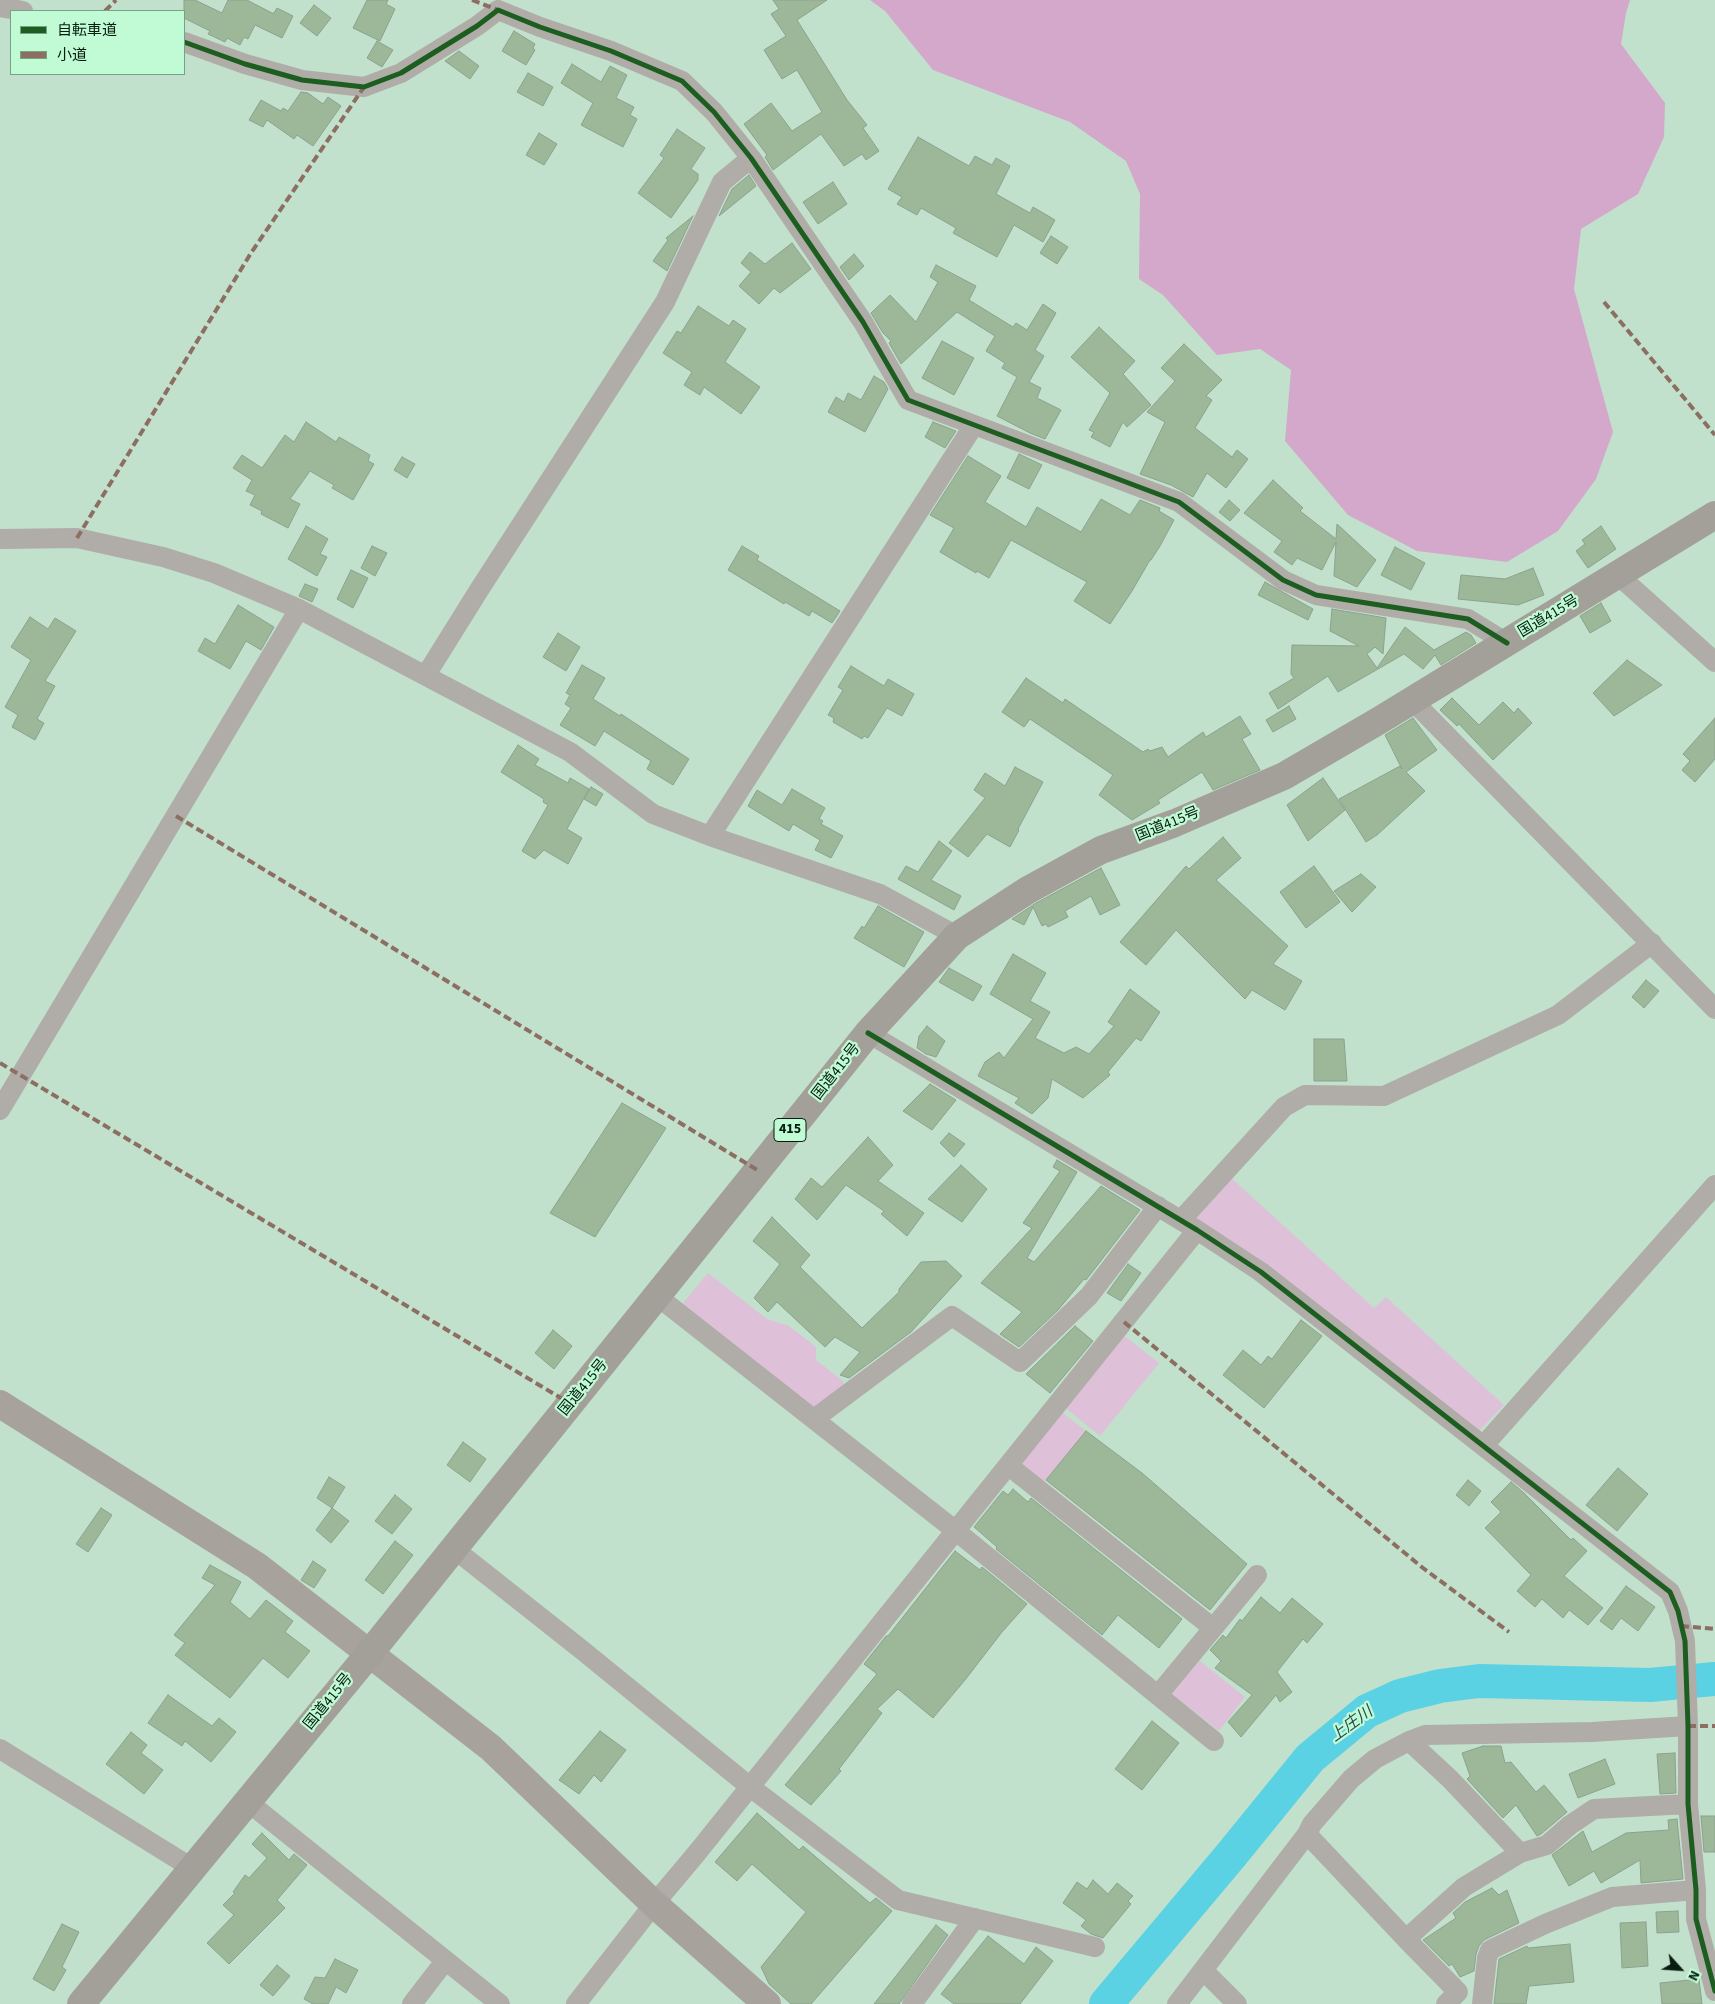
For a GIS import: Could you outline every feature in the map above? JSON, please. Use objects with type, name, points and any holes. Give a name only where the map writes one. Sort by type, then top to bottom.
[{"type":"highway","name":"国道415号","points":[[81,2004],[369,1654],[868,1033],[957,936],[1028,890],[1101,850],[1175,823],[1284,776],[1507,643],[1715,515]]},
{"type":"street","points":[[0,7],[17,10]]},
{"type":"street","points":[[185,42],[245,64],[302,80],[364,87],[401,73],[477,26],[498,10],[540,27],[611,51],[682,82],[714,112],[751,158],[863,322],[908,400],[1179,502],[1283,580],[1316,595],[1468,619],[1507,643]]},
{"type":"street","points":[[426,675],[665,302],[722,182],[751,158]]},
{"type":"street","points":[[710,836],[974,425]]},
{"type":"street","points":[[0,539],[77,538],[164,557],[214,573],[299,609],[570,752],[653,814],[710,836],[880,894],[957,936]]},
{"type":"street","points":[[1618,575],[1715,662]]},
{"type":"street","points":[[0,1110],[299,609]]},
{"type":"street","points":[[1412,700],[1715,1009]]},
{"type":"street","points":[[576,2004],[654,1904],[1009,1466],[1189,1225],[1284,1107],[1305,1095],[1384,1096],[1558,1015],[1652,943]]},
{"type":"street","points":[[868,1033],[1158,1206],[1268,1278],[1670,1592],[1678,1611],[1685,1641],[1688,1804],[1696,1890],[1696,1919],[1715,1992]]},
{"type":"street","points":[[1484,1445],[1715,1186]]},
{"type":"street","points":[[814,1419],[952,1316],[1020,1362],[1089,1296],[1158,1206]]},
{"type":"street","points":[[657,1296],[956,1531],[1214,1741]]},
{"type":"street","points":[[0,1404],[257,1566],[490,1748],[654,1904],[767,2004]]},
{"type":"street","points":[[1009,1466],[1213,1628]]},
{"type":"street","points":[[453,1548],[589,1655],[750,1786],[898,1900],[1095,1947]]},
{"type":"street","points":[[1158,1695],[1257,1575]]},
{"type":"street","points":[[1177,2004],[1307,1834],[1312,1824],[1351,1779],[1375,1759],[1409,1741],[1425,1735],[1592,1732],[1688,1726]]},
{"type":"street","points":[[1409,1741],[1450,1779],[1520,1853]]},
{"type":"street","points":[[0,1750],[192,1868]]},
{"type":"street","points":[[248,1802],[500,2004]]},
{"type":"street","points":[[1406,1939],[1464,1887],[1520,1853],[1548,1845],[1570,1825],[1594,1809],[1688,1804]]},
{"type":"street","points":[[1307,1834],[1406,1939],[1458,2000]]},
{"type":"street","points":[[1482,2004],[1487,1958],[1490,1950],[1545,1924],[1612,1897],[1696,1890]]},
{"type":"street","points":[[912,2004],[975,1918]]},
{"type":"street","points":[[412,2004],[445,1961]]},
{"type":"street","points":[[1203,1970],[1237,2004]]},
{"type":"shaded area","points":[[870,0],[1630,0],[1621,44],[1665,103],[1664,137],[1638,194],[1581,229],[1574,289],[1613,432],[1596,479],[1558,531],[1507,562],[1417,551],[1348,515],[1285,441],[1291,370],[1260,349],[1217,355],[1163,295],[1139,279],[1140,194],[1126,161],[1070,122],[933,70],[885,11]]},
{"type":"shaded area","points":[[1228,1175],[1374,1308],[1386,1297],[1504,1405],[1478,1432],[1192,1220]]},
{"type":"shaded area","points":[[708,1273],[767,1319],[789,1326],[816,1347],[816,1360],[843,1381],[845,1391],[814,1415],[679,1308]]},
{"type":"shaded area","points":[[1122,1334],[1159,1363],[1100,1436],[1063,1406]]},
{"type":"shaded area","points":[[1059,1410],[1086,1431],[1043,1484],[1016,1464]]},
{"type":"shaded area","points":[[1199,1660],[1245,1697],[1219,1731],[1172,1694]]},
{"type":"building","points":[[184,0],[195,0],[222,13],[228,0],[247,0],[272,13],[277,8],[293,16],[282,38],[255,25],[248,39],[244,37],[240,45],[227,38],[225,42],[208,34],[210,31],[185,18]]},
{"type":"building","points":[[367,0],[388,0],[386,4],[395,9],[380,41],[353,28]]},
{"type":"building","points":[[773,0],[827,0],[797,20],[847,100],[867,125],[863,128],[879,151],[866,160],[862,154],[844,166],[821,134],[773,170],[765,157],[767,155],[744,124],[771,103],[792,131],[822,112],[797,70],[782,79],[764,50],[786,36],[771,14],[779,9]]},
{"type":"building","points":[[314,5],[331,18],[317,36],[300,23]]},
{"type":"building","points":[[514,31],[535,44],[533,48],[535,50],[526,65],[502,51]]},
{"type":"building","points":[[377,41],[393,50],[382,67],[367,58]]},
{"type":"building","points":[[459,51],[479,66],[470,79],[445,61]]},
{"type":"building","points":[[572,64],[601,82],[610,66],[627,75],[616,98],[634,107],[630,115],[637,119],[623,147],[581,125],[593,103],[561,83]]},
{"type":"building","points":[[528,73],[553,87],[543,106],[517,92]]},
{"type":"building","points":[[301,92],[308,93],[323,104],[328,97],[341,106],[313,146],[297,135],[294,139],[267,120],[263,127],[249,120],[261,100],[281,111],[283,108],[288,111]]},
{"type":"building","points":[[677,129],[705,148],[691,169],[698,174],[698,180],[671,218],[638,193],[664,158],[660,155]]},
{"type":"building","points":[[539,133],[557,144],[544,165],[526,155]]},
{"type":"building","points":[[918,137],[969,166],[975,156],[992,165],[996,158],[1010,166],[996,194],[1030,213],[1033,207],[1055,220],[1043,242],[1014,225],[997,257],[953,233],[956,228],[921,208],[917,215],[897,204],[902,197],[888,189]]},
{"type":"building","points":[[749,175],[756,186],[719,216],[732,189]]},
{"type":"building","points":[[833,182],[847,204],[818,224],[803,202]]},
{"type":"building","points":[[693,216],[667,271],[653,261],[668,240],[666,238]]},
{"type":"building","points":[[1051,236],[1068,247],[1057,264],[1040,253]]},
{"type":"building","points":[[792,243],[811,269],[780,293],[774,288],[759,304],[739,286],[751,272],[741,263],[750,252],[765,264]]},
{"type":"building","points":[[854,254],[864,266],[849,280],[840,267]]},
{"type":"building","points":[[936,265],[976,286],[969,300],[1013,327],[1016,323],[1027,330],[1043,304],[1056,313],[1035,350],[1044,356],[1029,382],[1041,388],[1037,398],[1061,410],[1045,439],[997,416],[1017,377],[1002,368],[1005,363],[986,351],[995,336],[957,312],[901,364],[889,343],[891,341],[883,333],[871,313],[890,295],[916,322],[938,282],[930,277]]},
{"type":"building","points":[[698,306],[729,326],[733,320],[746,329],[725,362],[760,387],[741,414],[704,387],[700,395],[684,385],[692,372],[663,353],[677,331],[681,333]]},
{"type":"building","points":[[1099,327],[1135,361],[1123,374],[1151,405],[1127,427],[1123,422],[1110,447],[1091,437],[1094,432],[1089,430],[1110,393],[1071,357]]},
{"type":"building","points":[[942,341],[974,358],[954,395],[922,378]]},
{"type":"building","points":[[1184,344],[1222,380],[1206,396],[1212,400],[1195,428],[1232,457],[1237,450],[1248,459],[1226,488],[1207,473],[1193,497],[1171,485],[1140,474],[1165,422],[1147,412],[1175,381],[1161,368]]},
{"type":"building","points":[[874,376],[884,382],[888,389],[865,432],[828,412],[836,397],[844,402],[848,393],[861,400]]},
{"type":"building","points":[[306,422],[336,442],[339,437],[370,455],[368,461],[374,464],[353,500],[332,488],[334,485],[310,471],[290,499],[300,504],[288,528],[261,514],[262,511],[250,505],[255,495],[246,491],[252,480],[233,468],[242,455],[262,468],[285,435],[294,442]]},
{"type":"building","points":[[933,422],[956,431],[945,448],[925,437]]},
{"type":"building","points":[[1019,454],[1042,465],[1029,489],[1007,478]]},
{"type":"building","points":[[968,456],[1001,476],[985,502],[1026,527],[1037,507],[1081,532],[1101,499],[1130,515],[1140,500],[1160,508],[1159,511],[1174,520],[1160,546],[1110,624],[1074,601],[1087,582],[1011,540],[989,578],[977,571],[976,573],[940,552],[954,528],[930,515]]},
{"type":"building","points":[[402,457],[415,464],[407,478],[394,470]]},
{"type":"building","points":[[1273,480],[1303,508],[1300,511],[1336,539],[1337,524],[1376,560],[1357,587],[1334,576],[1336,542],[1322,570],[1297,558],[1292,565],[1274,552],[1282,541],[1244,513]]},
{"type":"building","points":[[1229,500],[1240,510],[1230,521],[1219,512]]},
{"type":"building","points":[[306,526],[328,539],[320,554],[327,557],[317,576],[288,559]]},
{"type":"building","points":[[1601,526],[1616,549],[1588,568],[1576,551],[1585,544],[1582,540]]},
{"type":"building","points":[[372,546],[387,553],[375,576],[361,568]]},
{"type":"building","points":[[742,546],[759,556],[757,560],[840,611],[832,623],[812,611],[809,616],[785,602],[784,604],[728,570]]},
{"type":"building","points":[[1395,547],[1425,563],[1411,590],[1381,575]]},
{"type":"building","points":[[1533,568],[1544,595],[1518,605],[1458,599],[1461,575],[1505,579]]},
{"type":"building","points":[[351,570],[368,578],[353,608],[337,599]]},
{"type":"building","points":[[1265,582],[1313,609],[1308,620],[1258,595]]},
{"type":"building","points":[[305,584],[318,589],[312,602],[299,596]]},
{"type":"building","points":[[1601,603],[1611,621],[1590,633],[1580,616]]},
{"type":"building","points":[[238,605],[274,627],[261,650],[246,641],[230,669],[198,651],[205,638],[215,644]]},
{"type":"building","points":[[1332,609],[1386,618],[1383,654],[1375,647],[1367,654],[1377,668],[1405,627],[1434,650],[1466,632],[1471,635],[1476,643],[1441,665],[1435,655],[1423,669],[1404,654],[1338,692],[1328,676],[1278,709],[1269,693],[1294,678],[1291,674],[1292,645],[1359,646],[1330,631]]},
{"type":"building","points":[[30,617],[48,629],[55,618],[76,631],[45,681],[55,686],[37,719],[44,723],[35,740],[12,727],[18,715],[5,707],[31,660],[11,647]]},
{"type":"building","points":[[558,633],[580,647],[566,671],[543,657]]},
{"type":"building","points":[[1627,660],[1662,685],[1614,716],[1593,693]]},
{"type":"building","points":[[582,665],[605,678],[593,699],[620,716],[621,714],[689,759],[673,785],[647,769],[651,761],[604,731],[595,746],[560,725],[571,708],[565,704],[570,695],[566,693]]},
{"type":"building","points":[[851,666],[884,686],[888,679],[914,694],[902,716],[887,708],[868,738],[864,736],[862,739],[833,722],[834,718],[828,715],[843,690],[838,687]]},
{"type":"building","points":[[1026,678],[1063,703],[1065,699],[1143,752],[1148,749],[1150,751],[1162,747],[1168,757],[1203,732],[1206,737],[1240,716],[1251,734],[1242,739],[1260,770],[1213,790],[1202,772],[1158,800],[1160,803],[1132,820],[1099,795],[1113,775],[1030,719],[1024,727],[1002,712]]},
{"type":"building","points":[[1452,698],[1479,725],[1503,702],[1514,713],[1518,708],[1532,723],[1493,760],[1459,724],[1457,726],[1440,710]]},
{"type":"building","points":[[1289,706],[1296,719],[1273,732],[1266,720]]},
{"type":"building","points":[[1413,718],[1437,750],[1406,772],[1425,791],[1377,835],[1366,842],[1339,799],[1400,766],[1402,769],[1385,735]]},
{"type":"building","points":[[1715,718],[1715,759],[1695,782],[1682,770],[1690,761],[1683,754]]},
{"type":"building","points":[[518,745],[539,759],[535,765],[568,783],[570,778],[589,789],[567,829],[582,838],[568,864],[544,850],[535,859],[522,851],[548,805],[543,802],[544,799],[501,772]]},
{"type":"building","points":[[1015,767],[1043,782],[1019,830],[1010,847],[987,834],[968,857],[949,843],[985,798],[974,790],[985,773],[1005,786]]},
{"type":"building","points":[[1323,778],[1345,810],[1308,841],[1287,805]]},
{"type":"building","points":[[591,787],[603,794],[596,806],[584,799]]},
{"type":"building","points":[[792,789],[825,808],[819,819],[823,821],[821,824],[843,836],[831,858],[815,850],[820,840],[793,824],[789,831],[748,806],[757,790],[782,805]]},
{"type":"building","points":[[1223,837],[1241,858],[1216,880],[1288,946],[1273,964],[1302,981],[1285,1010],[1252,990],[1245,999],[1176,930],[1146,965],[1120,942],[1186,866],[1189,869]]},
{"type":"building","points":[[939,841],[952,851],[931,880],[961,896],[954,910],[898,879],[906,866],[918,872]]},
{"type":"building","points":[[1314,866],[1340,902],[1306,928],[1280,892]]},
{"type":"building","points":[[1101,868],[1120,905],[1100,915],[1091,896],[1065,911],[1068,917],[1048,927],[1046,924],[1042,926],[1033,907],[1024,925],[1012,919],[1036,903]]},
{"type":"building","points":[[1361,874],[1376,887],[1352,912],[1334,891]]},
{"type":"building","points":[[878,906],[924,932],[904,967],[854,938],[862,926],[864,928]]},
{"type":"building","points":[[1013,954],[1046,973],[1030,1001],[1050,1012],[1035,1038],[1064,1053],[1076,1047],[1089,1054],[1114,1026],[1108,1022],[1130,989],[1160,1012],[1141,1041],[1136,1038],[1108,1072],[1110,1075],[1083,1098],[1052,1079],[1048,1098],[1032,1114],[1015,1103],[1019,1098],[978,1076],[985,1062],[999,1052],[1004,1058],[1033,1019],[990,994]]},
{"type":"building","points":[[949,968],[982,986],[973,1001],[939,982]]},
{"type":"building","points":[[1646,980],[1659,991],[1644,1008],[1632,997]]},
{"type":"building","points":[[927,1026],[945,1041],[936,1057],[926,1054],[917,1048],[919,1036]]},
{"type":"building","points":[[1314,1039],[1344,1039],[1347,1081],[1314,1081]]},
{"type":"building","points":[[930,1084],[956,1100],[932,1130],[903,1111]]},
{"type":"building","points":[[622,1103],[666,1128],[595,1237],[550,1213]]},
{"type":"building","points":[[949,1133],[965,1144],[954,1157],[940,1143]]},
{"type":"building","points":[[868,1137],[893,1165],[878,1181],[924,1213],[907,1236],[881,1214],[884,1211],[846,1185],[817,1220],[795,1199],[811,1178],[822,1187]]},
{"type":"building","points":[[1057,1160],[1077,1172],[1027,1258],[1034,1262],[1101,1186],[1140,1210],[1086,1280],[1084,1279],[1058,1310],[1019,1347],[1000,1334],[1022,1312],[981,1283],[1032,1228],[1023,1223],[1060,1171],[1053,1167]]},
{"type":"building","points":[[961,1165],[987,1189],[962,1222],[928,1199]]},
{"type":"building","points":[[772,1217],[810,1255],[800,1267],[862,1328],[899,1292],[899,1289],[921,1262],[946,1261],[962,1276],[911,1332],[849,1378],[840,1375],[860,1352],[835,1337],[825,1347],[777,1302],[768,1312],[754,1298],[780,1264],[753,1241]]},
{"type":"building","points":[[1128,1264],[1141,1273],[1121,1301],[1107,1293]]},
{"type":"building","points":[[1301,1320],[1322,1336],[1264,1408],[1223,1375],[1243,1350],[1261,1365],[1268,1356],[1272,1359]]},
{"type":"building","points":[[1075,1326],[1093,1341],[1050,1393],[1026,1374]]},
{"type":"building","points":[[553,1330],[572,1346],[554,1369],[535,1353]]},
{"type":"building","points":[[1086,1431],[1142,1473],[1247,1564],[1210,1610],[1046,1480]]},
{"type":"building","points":[[463,1442],[486,1459],[470,1482],[447,1465]]},
{"type":"building","points":[[1618,1468],[1648,1494],[1617,1531],[1586,1505]]},
{"type":"building","points":[[329,1477],[345,1487],[332,1508],[317,1498]]},
{"type":"building","points":[[1468,1480],[1481,1491],[1469,1506],[1456,1495]]},
{"type":"building","points":[[1511,1482],[1571,1540],[1573,1538],[1587,1551],[1564,1576],[1603,1608],[1588,1625],[1569,1610],[1563,1618],[1542,1599],[1535,1607],[1517,1591],[1531,1575],[1485,1528],[1501,1512],[1491,1502]]},
{"type":"building","points":[[1013,1489],[1028,1502],[1031,1498],[1182,1619],[1159,1648],[1118,1615],[1102,1635],[996,1549],[997,1547],[974,1527],[1003,1491],[1008,1495]]},
{"type":"building","points":[[395,1495],[412,1509],[392,1534],[375,1521]]},
{"type":"building","points":[[101,1508],[112,1515],[88,1552],[76,1544]]},
{"type":"building","points":[[332,1508],[349,1521],[331,1543],[316,1530]]},
{"type":"building","points":[[395,1541],[413,1555],[383,1594],[365,1580]]},
{"type":"building","points":[[955,1551],[980,1570],[982,1567],[1027,1604],[933,1718],[898,1689],[877,1709],[882,1713],[839,1769],[841,1771],[811,1805],[785,1785],[877,1674],[864,1664]]},
{"type":"building","points":[[313,1561],[326,1570],[314,1588],[301,1580]]},
{"type":"building","points":[[210,1565],[241,1582],[230,1602],[250,1619],[266,1600],[293,1621],[285,1632],[310,1651],[288,1678],[263,1658],[230,1698],[175,1655],[185,1643],[174,1635],[215,1585],[202,1578]]},
{"type":"building","points":[[1626,1586],[1655,1607],[1638,1631],[1621,1618],[1612,1630],[1600,1621]]},
{"type":"building","points":[[1261,1597],[1280,1613],[1292,1598],[1323,1624],[1307,1643],[1303,1639],[1277,1672],[1292,1692],[1280,1702],[1276,1695],[1241,1737],[1228,1722],[1252,1695],[1215,1668],[1221,1661],[1210,1650],[1223,1635],[1226,1638],[1240,1619],[1242,1621]]},
{"type":"building","points":[[168,1695],[212,1726],[219,1718],[236,1732],[211,1762],[185,1741],[182,1746],[148,1723]]},
{"type":"building","points":[[1152,1721],[1179,1743],[1142,1790],[1115,1769]]},
{"type":"building","points":[[600,1731],[626,1750],[601,1782],[594,1775],[579,1794],[559,1780]]},
{"type":"building","points":[[131,1732],[147,1745],[141,1753],[163,1770],[144,1794],[106,1764]]},
{"type":"building","points":[[1483,1746],[1501,1746],[1505,1763],[1511,1762],[1536,1792],[1544,1785],[1567,1812],[1537,1836],[1516,1805],[1503,1818],[1467,1779],[1470,1776],[1462,1753]]},
{"type":"building","points":[[1675,1753],[1676,1793],[1660,1794],[1657,1754]]},
{"type":"building","points":[[1605,1759],[1615,1784],[1578,1798],[1569,1774]]},
{"type":"building","points":[[757,1813],[799,1850],[803,1846],[870,1903],[876,1898],[892,1911],[811,2004],[791,2004],[769,1984],[761,1967],[806,1912],[752,1864],[737,1881],[715,1862]]},
{"type":"building","points":[[1701,1816],[1715,1816],[1715,1852],[1704,1852]]},
{"type":"building","points":[[1677,1819],[1683,1879],[1641,1883],[1640,1860],[1601,1883],[1594,1871],[1569,1886],[1552,1855],[1583,1831],[1592,1852],[1626,1833],[1669,1830],[1668,1820]]},
{"type":"building","points":[[262,1833],[289,1860],[294,1854],[307,1865],[277,1900],[285,1908],[229,1964],[207,1943],[234,1915],[223,1905],[235,1893],[233,1892],[245,1875],[249,1878],[267,1858],[252,1844]]},
{"type":"building","points":[[1093,1880],[1108,1894],[1117,1883],[1133,1896],[1128,1901],[1131,1904],[1103,1938],[1091,1934],[1081,1926],[1086,1920],[1063,1903],[1077,1882],[1087,1889]]},
{"type":"building","points":[[1492,1888],[1499,1895],[1507,1890],[1519,1923],[1484,1940],[1476,1954],[1474,1971],[1460,1977],[1452,1964],[1449,1966],[1423,1940],[1456,1918],[1453,1913],[1465,1902]]},
{"type":"building","points":[[1678,1911],[1679,1932],[1657,1933],[1656,1912]]},
{"type":"building","points":[[1646,1922],[1648,1966],[1622,1968],[1620,1923]]},
{"type":"building","points":[[62,1924],[79,1932],[62,1967],[66,1970],[54,1991],[33,1979]]},
{"type":"building","points":[[936,1925],[948,1935],[899,2004],[874,2004]]},
{"type":"building","points":[[988,1936],[1024,1964],[1036,1947],[1053,1961],[1020,2004],[954,2004],[941,1994]]},
{"type":"building","points":[[1570,1944],[1574,1982],[1529,1986],[1526,2004],[1494,2004],[1499,1959],[1527,1946],[1528,1948]]},
{"type":"building","points":[[335,1959],[358,1970],[346,1993],[336,1987],[328,2004],[313,2004],[304,1999],[315,1977],[325,1978]]},
{"type":"building","points":[[277,1965],[290,1976],[273,1996],[260,1985]]},
{"type":"building","points":[[1699,1979],[1702,2004],[1662,2004],[1660,1983]]},
{"type":"waterway","name":"上庄川","points":[[1106,2004],[1310,1758],[1367,1711],[1400,1696],[1440,1686],[1479,1681],[1650,1685],[1715,1679]]},
{"type":"marked path","points":[[106,10],[116,0]]},
{"type":"marked path","points":[[472,0],[498,10]]},
{"type":"marked path","points":[[77,538],[251,253],[364,87]]},
{"type":"marked path","points":[[1604,302],[1715,435]]},
{"type":"marked path","points":[[176,816],[759,1171]]},
{"type":"marked path","points":[[0,1063],[571,1404]]},
{"type":"marked path","points":[[1124,1322],[1423,1568],[1509,1632]]},
{"type":"marked path","points":[[1681,1626],[1715,1629]]},
{"type":"marked path","points":[[1688,1726],[1715,1726]]},
{"type":"cycle path","points":[[185,42],[245,64],[302,80],[364,87],[401,73],[477,26],[498,10],[540,27],[611,51],[682,81],[714,112],[751,158],[863,322],[908,400],[1179,502],[1283,580],[1316,595],[1468,619],[1507,643]]},
{"type":"cycle path","points":[[868,1033],[1197,1230],[1261,1272],[1670,1592],[1678,1611],[1685,1641],[1688,1804],[1696,1890],[1696,1919],[1715,1991]]}]
